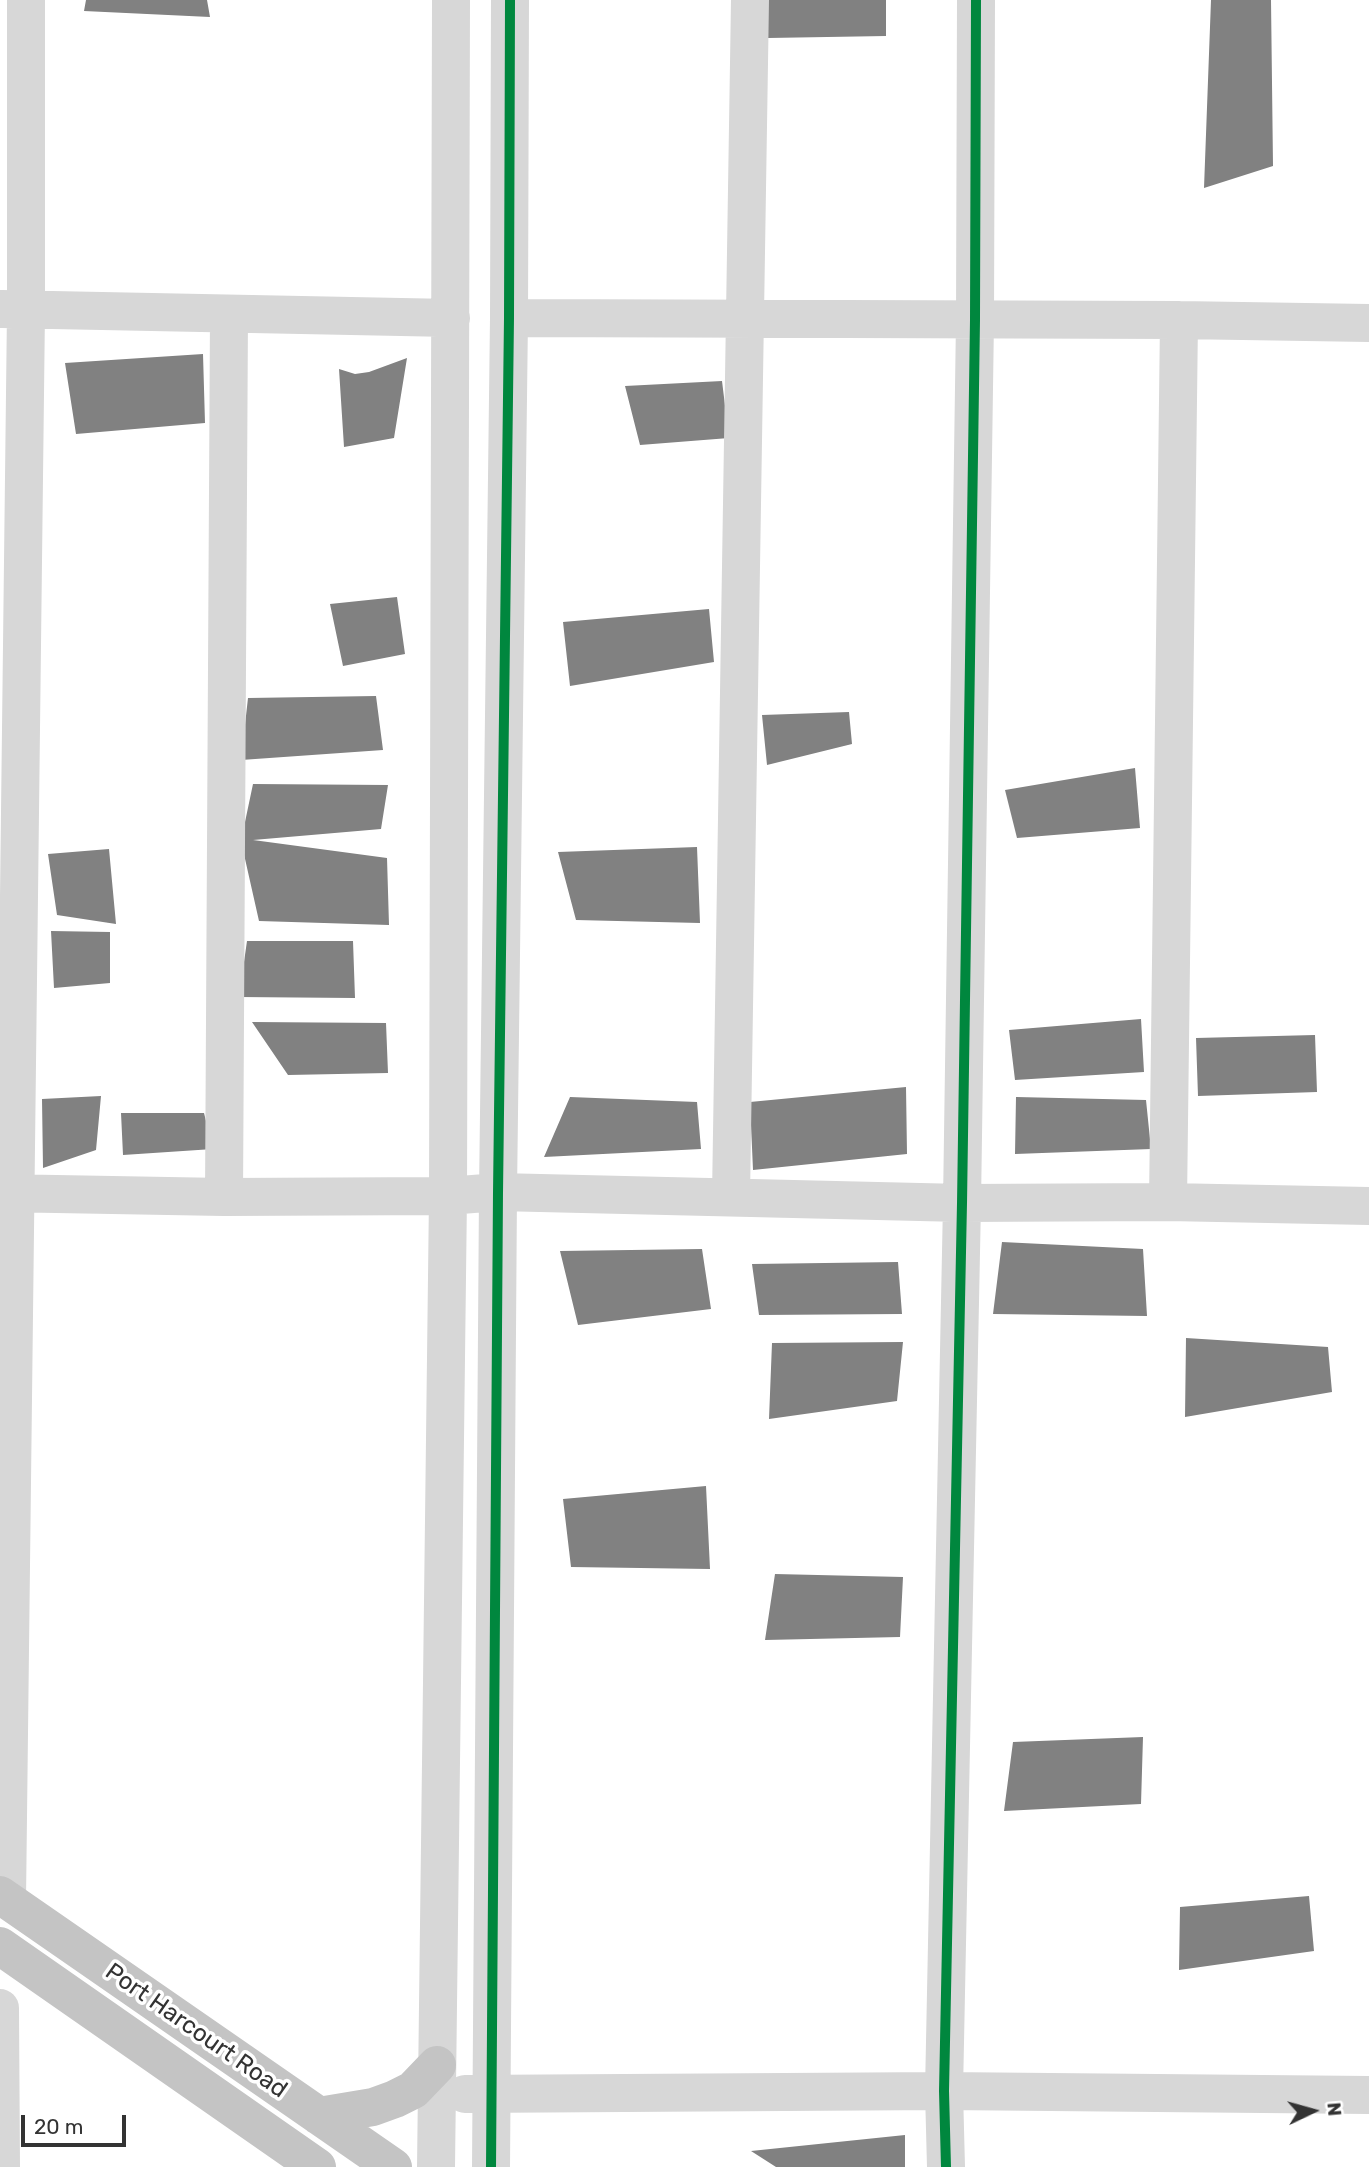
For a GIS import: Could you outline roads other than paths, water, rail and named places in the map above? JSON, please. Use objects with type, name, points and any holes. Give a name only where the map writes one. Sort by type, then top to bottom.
[{"type":"highway","name":"Port Harcourt Road","points":[[4,1898],[393,2167]]},
{"type":"highway","name":"Port Harcourt Road","points":[[0,1946],[317,2167]]},
{"type":"highway","points":[[319,2116],[373,2107],[437,2079]]},
{"type":"street","points":[[4,1898],[13,309],[26,0]]},
{"type":"street","points":[[436,2167],[448,1196],[451,0]]},
{"type":"street","points":[[491,2167],[510,0]]},
{"type":"street","points":[[731,1196],[750,0]]},
{"type":"street","points":[[946,2167],[944,2091],[962,1202],[975,320],[975,0]]},
{"type":"street","points":[[13,309],[451,318]]},
{"type":"street","points":[[224,1197],[229,314]]},
{"type":"street","points":[[509,318],[1369,323]]},
{"type":"street","points":[[1168,1202],[1179,320]]},
{"type":"street","points":[[8,1193],[224,1197],[448,1196],[498,1192],[962,1202],[1369,1206]]},
{"type":"street","points":[[0,2008],[1,2167]]},
{"type":"street","points":[[437,2079],[491,2094],[944,2091],[1369,2095]]}]
